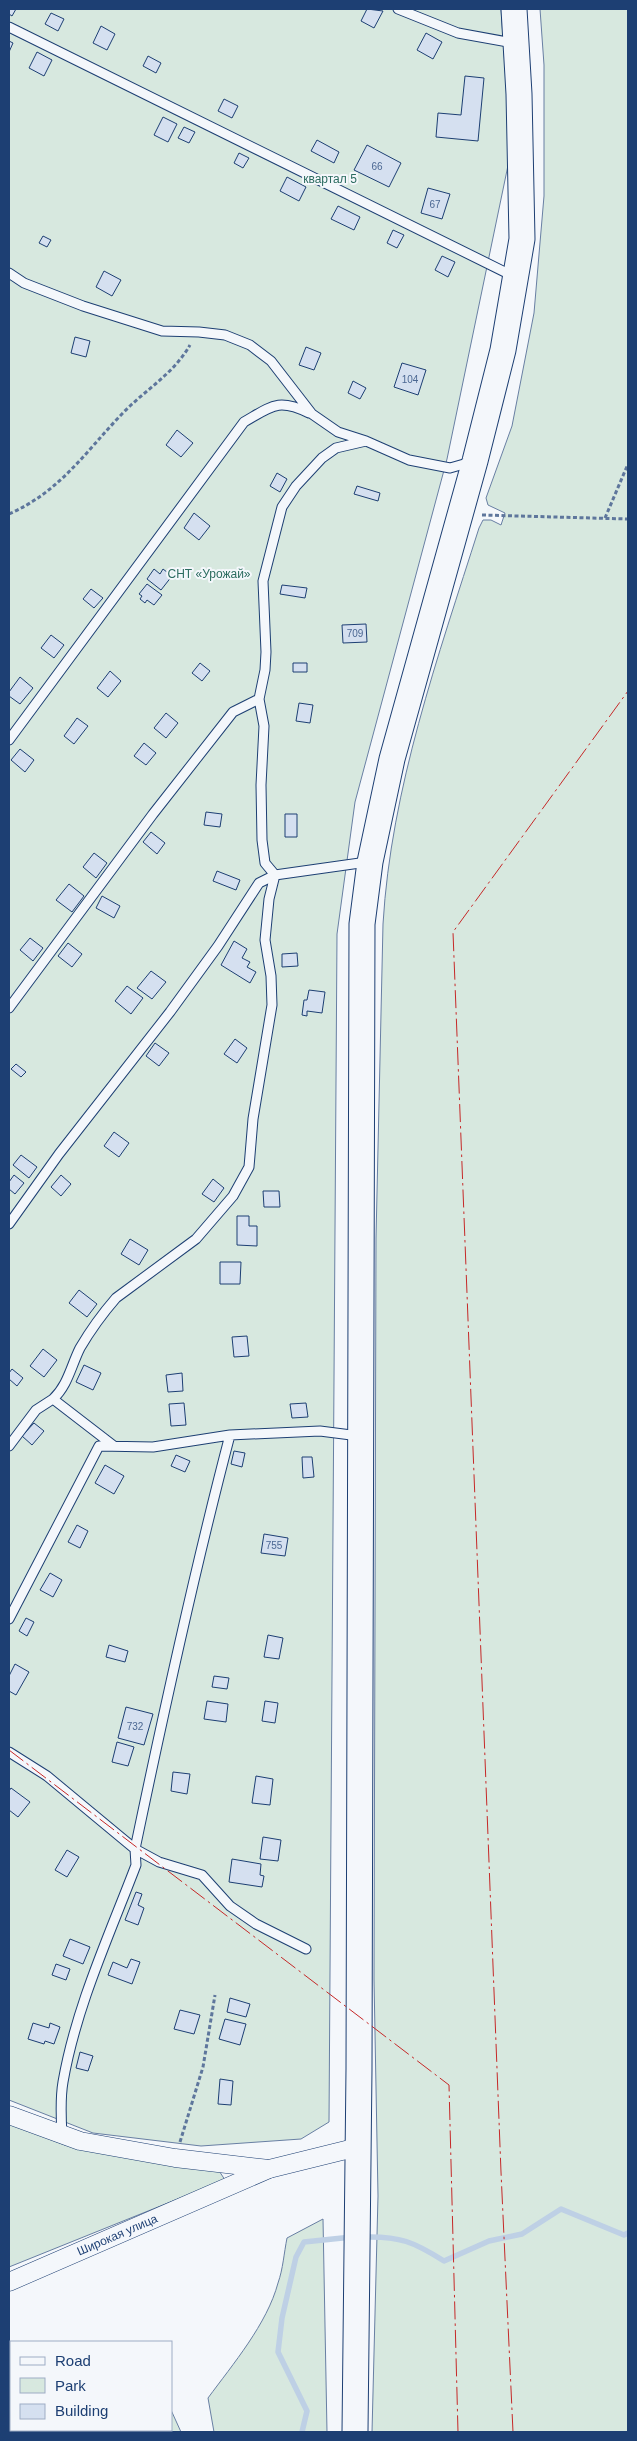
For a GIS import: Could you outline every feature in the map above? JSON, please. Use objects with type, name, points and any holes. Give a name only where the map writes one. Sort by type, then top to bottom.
[{"type":"street","points":[[355,2432],[358,2147],[362,924],[370,862],[392,760],[475,461],[503,350],[516,277],[522,240],[514,9]]},
{"type":"street","points":[[9,2114],[80,2141],[175,2158],[268,2169],[358,2147]]},
{"type":"street","name":"Широкая улица","points":[[9,2282],[225,2190],[268,2169]]},
{"type":"lane","points":[[398,9],[458,33],[516,43]]},
{"type":"lane","points":[[9,27],[516,277]]},
{"type":"lane","points":[[9,273],[24,283],[162,332],[199,332],[225,335],[250,345],[271,361],[312,414]]},
{"type":"lane","points":[[9,740],[244,422],[270,407],[290,404],[312,414],[338,432],[366,441],[409,460],[450,468],[475,461]]},
{"type":"lane","points":[[275,875],[265,863],[262,840],[261,785],[264,726],[259,699],[265,670],[266,652],[263,581],[282,507],[296,486],[322,458],[336,448],[366,441]]},
{"type":"lane","points":[[9,1008],[153,814],[233,712],[259,699]]},
{"type":"lane","points":[[9,1224],[59,1154],[170,1012],[218,946],[259,883],[275,875],[370,862]]},
{"type":"lane","points":[[9,1446],[36,1410],[53,1399],[62,1390],[80,1348],[116,1298],[196,1239],[233,1196],[249,1167],[253,1119],[272,1005],[271,976],[265,940],[269,899],[275,875]]},
{"type":"lane","points":[[53,1399],[102,1439],[115,1446]]},
{"type":"lane","points":[[9,1619],[99,1446],[153,1447],[230,1435],[320,1431],[360,1436]]},
{"type":"lane","points":[[62,2135],[62,2083],[72,2041],[93,1978],[136,1865],[135,1848],[201,1548],[230,1435]]},
{"type":"lane","points":[[9,1752],[47,1776],[135,1848],[159,1862],[202,1876],[230,1906],[256,1924],[306,1949]]},
{"type":"path","points":[[9,514],[23,508],[51,490],[79,463],[121,415],[180,362],[191,342]]},
{"type":"path","points":[[605,518],[628,464]]},
{"type":"path","points":[[459,514],[628,519]]},
{"type":"path","points":[[175,2158],[203,2067],[216,1995]]},
{"type":"green space","name":"СНТ «Урожай»","points":[[9,9],[501,9],[511,151],[447,459],[355,802],[337,934],[329,2122],[301,2139],[201,2146],[93,2133],[9,2100]]},
{"type":"green space","points":[[540,9],[628,9],[628,2432],[372,2432],[378,2196],[374,1979],[376,1238],[383,924],[388,873],[406,773],[433,674],[479,528],[483,520],[491,520],[501,525],[505,513],[488,505],[486,498],[512,426],[534,313],[544,196],[544,65]]},
{"type":"green space","points":[[9,2123],[65,2145],[123,2155],[214,2163],[225,2180],[9,2267]]},
{"type":"green space","points":[[323,2219],[327,2432],[214,2432],[208,2398],[248,2343],[266,2313],[280,2278],[287,2238]]},
{"type":"green space","points":[[9,2358],[10,2431],[172,2431],[172,2412],[181,2432],[9,2432]]},
{"type":"building","points":[[9,9],[16,9],[12,16],[9,14]]},
{"type":"building","points":[[367,9],[383,11],[374,28],[361,21]]},
{"type":"building","points":[[51,13],[64,19],[58,31],[45,24]]},
{"type":"building","points":[[101,26],[115,34],[107,50],[93,43]]},
{"type":"building","points":[[426,33],[442,42],[433,59],[417,50]]},
{"type":"building","points":[[9,41],[13,43],[9,52]]},
{"type":"building","points":[[37,52],[52,60],[44,76],[29,68]]},
{"type":"building","points":[[148,56],[161,63],[156,73],[143,66]]},
{"type":"building","points":[[465,76],[484,78],[478,141],[436,137],[438,113],[461,115]]},
{"type":"building","points":[[224,99],[238,106],[232,118],[218,111]]},
{"type":"building","points":[[163,117],[177,124],[168,142],[154,135]]},
{"type":"building","points":[[184,127],[195,132],[189,143],[178,138]]},
{"type":"building","points":[[317,140],[339,152],[334,163],[311,151]]},
{"type":"building","points":[[367,145],[401,163],[389,187],[354,170]]},
{"type":"building","points":[[239,153],[249,158],[243,168],[234,163]]},
{"type":"building","points":[[287,177],[306,187],[299,201],[280,191]]},
{"type":"building","points":[[428,188],[450,194],[442,219],[421,213]]},
{"type":"building","points":[[338,206],[360,217],[354,230],[331,219]]},
{"type":"building","points":[[393,230],[404,235],[397,248],[387,243]]},
{"type":"building","points":[[43,236],[51,240],[47,247],[39,243]]},
{"type":"building","points":[[442,256],[455,262],[448,277],[435,270]]},
{"type":"building","points":[[104,271],[121,280],[112,296],[96,287]]},
{"type":"building","points":[[75,337],[90,341],[86,357],[71,353]]},
{"type":"building","points":[[306,347],[321,353],[314,370],[299,365]]},
{"type":"building","points":[[402,363],[426,370],[418,395],[394,387]]},
{"type":"building","points":[[353,381],[366,388],[360,399],[348,393]]},
{"type":"building","points":[[177,430],[193,443],[181,457],[166,445]]},
{"type":"building","points":[[277,473],[287,479],[280,492],[270,486]]},
{"type":"building","points":[[357,486],[380,493],[378,501],[354,494]]},
{"type":"building","points":[[194,513],[210,526],[199,540],[184,528]]},
{"type":"building","points":[[154,569],[160,574],[163,569],[172,576],[161,590],[147,579]]},
{"type":"building","points":[[147,584],[162,595],[154,605],[147,600],[145,603],[140,599],[142,596],[139,594]]},
{"type":"building","points":[[282,585],[307,588],[305,598],[280,594]]},
{"type":"building","points":[[91,589],[103,598],[94,608],[83,599]]},
{"type":"building","points":[[366,624],[367,642],[343,643],[342,625]]},
{"type":"building","points":[[51,635],[64,645],[54,658],[41,648]]},
{"type":"building","points":[[200,663],[210,671],[202,681],[192,673]]},
{"type":"building","points":[[293,663],[307,663],[307,672],[293,672]]},
{"type":"building","points":[[110,671],[121,681],[108,697],[97,688]]},
{"type":"building","points":[[20,677],[33,688],[20,704],[9,696],[9,692]]},
{"type":"building","points":[[299,703],[313,705],[310,723],[296,721]]},
{"type":"building","points":[[166,713],[178,723],[166,738],[154,728]]},
{"type":"building","points":[[77,718],[88,726],[74,744],[64,736]]},
{"type":"building","points":[[144,743],[156,753],[146,765],[134,756]]},
{"type":"building","points":[[20,749],[34,760],[25,772],[11,760]]},
{"type":"building","points":[[206,812],[222,814],[220,827],[204,825]]},
{"type":"building","points":[[285,814],[297,814],[297,837],[285,837]]},
{"type":"building","points":[[151,832],[165,843],[157,854],[143,842]]},
{"type":"building","points":[[94,853],[107,863],[96,878],[83,867]]},
{"type":"building","points":[[217,871],[240,880],[236,890],[213,881]]},
{"type":"building","points":[[69,884],[84,896],[72,912],[56,900]]},
{"type":"building","points":[[102,896],[120,906],[114,918],[96,908]]},
{"type":"building","points":[[30,938],[43,948],[33,961],[20,950]]},
{"type":"building","points":[[234,941],[247,949],[242,958],[250,962],[247,967],[256,972],[250,983],[221,965]]},
{"type":"building","points":[[68,943],[82,954],[72,967],[58,956]]},
{"type":"building","points":[[297,953],[298,966],[282,967],[282,954]]},
{"type":"building","points":[[151,971],[166,982],[152,999],[137,988]]},
{"type":"building","points":[[127,986],[143,998],[131,1014],[115,1001]]},
{"type":"building","points":[[309,990],[325,992],[322,1013],[307,1011],[307,1016],[302,1015],[304,1000],[307,1000]]},
{"type":"building","points":[[235,1039],[247,1048],[237,1063],[224,1054]]},
{"type":"building","points":[[155,1043],[169,1053],[159,1066],[146,1056]]},
{"type":"building","points":[[16,1064],[26,1072],[21,1077],[11,1069]]},
{"type":"building","points":[[114,1132],[129,1143],[119,1157],[104,1146]]},
{"type":"building","points":[[21,1155],[37,1167],[29,1178],[13,1165]]},
{"type":"building","points":[[14,1175],[24,1183],[15,1194],[9,1189],[9,1182]]},
{"type":"building","points":[[61,1175],[71,1184],[61,1196],[51,1187]]},
{"type":"building","points":[[213,1179],[224,1188],[214,1202],[202,1194]]},
{"type":"building","points":[[263,1191],[279,1191],[280,1207],[264,1207]]},
{"type":"building","points":[[237,1216],[249,1216],[249,1226],[257,1226],[257,1246],[237,1245]]},
{"type":"building","points":[[130,1239],[148,1250],[139,1265],[121,1254]]},
{"type":"building","points":[[220,1262],[241,1262],[240,1284],[220,1284]]},
{"type":"building","points":[[79,1290],[97,1304],[87,1317],[69,1303]]},
{"type":"building","points":[[247,1336],[249,1356],[234,1357],[232,1337]]},
{"type":"building","points":[[43,1349],[57,1360],[44,1377],[30,1366]]},
{"type":"building","points":[[84,1365],[101,1373],[93,1390],[76,1382]]},
{"type":"building","points":[[12,1369],[23,1378],[17,1386],[9,1379],[9,1373]]},
{"type":"building","points":[[182,1373],[183,1391],[168,1392],[166,1375]]},
{"type":"building","points":[[184,1403],[186,1425],[171,1426],[169,1404]]},
{"type":"building","points":[[306,1403],[308,1417],[292,1418],[290,1404]]},
{"type":"building","points":[[34,1423],[44,1431],[32,1445],[22,1436]]},
{"type":"building","points":[[234,1451],[245,1453],[242,1467],[231,1464]]},
{"type":"building","points":[[176,1455],[190,1461],[185,1472],[171,1466]]},
{"type":"building","points":[[302,1457],[312,1457],[314,1477],[303,1478]]},
{"type":"building","points":[[105,1465],[124,1476],[114,1494],[95,1483]]},
{"type":"building","points":[[77,1525],[88,1531],[80,1548],[68,1542]]},
{"type":"building","points":[[264,1534],[288,1538],[285,1556],[261,1553]]},
{"type":"building","points":[[50,1573],[62,1580],[53,1597],[40,1590]]},
{"type":"building","points":[[26,1618],[34,1622],[27,1636],[19,1631]]},
{"type":"building","points":[[268,1635],[283,1638],[279,1659],[264,1657]]},
{"type":"building","points":[[109,1645],[128,1651],[125,1662],[106,1657]]},
{"type":"building","points":[[15,1664],[29,1672],[16,1695],[9,1691],[9,1676]]},
{"type":"building","points":[[214,1676],[229,1678],[227,1689],[212,1687]]},
{"type":"building","points":[[207,1701],[228,1704],[226,1722],[204,1719]]},
{"type":"building","points":[[265,1701],[278,1703],[275,1723],[262,1721]]},
{"type":"building","points":[[126,1707],[153,1714],[144,1745],[118,1738]]},
{"type":"building","points":[[117,1742],[134,1747],[128,1766],[112,1762]]},
{"type":"building","points":[[173,1772],[190,1774],[187,1794],[171,1791]]},
{"type":"building","points":[[256,1776],[273,1779],[270,1805],[252,1803]]},
{"type":"building","points":[[11,1788],[30,1802],[18,1817],[9,1810],[9,1791]]},
{"type":"building","points":[[263,1837],[281,1840],[278,1861],[260,1859]]},
{"type":"building","points":[[67,1850],[79,1857],[67,1877],[55,1870]]},
{"type":"building","points":[[232,1859],[261,1864],[260,1875],[264,1876],[262,1887],[229,1882]]},
{"type":"building","points":[[136,1892],[142,1894],[138,1905],[144,1908],[138,1925],[125,1920]]},
{"type":"building","points":[[70,1939],[90,1947],[83,1964],[63,1956]]},
{"type":"building","points":[[131,1959],[140,1962],[132,1984],[108,1975],[113,1962],[127,1968]]},
{"type":"building","points":[[56,1964],[70,1969],[66,1980],[52,1975]]},
{"type":"building","points":[[230,1998],[250,2004],[246,2017],[227,2012]]},
{"type":"building","points":[[180,2010],[200,2015],[194,2034],[174,2029]]},
{"type":"building","points":[[225,2019],[246,2024],[240,2045],[219,2039]]},
{"type":"building","points":[[33,2023],[49,2028],[50,2023],[60,2027],[54,2044],[45,2041],[44,2044],[28,2039]]},
{"type":"building","points":[[80,2052],[93,2056],[88,2071],[76,2068]]},
{"type":"building","points":[[220,2079],[233,2081],[231,2105],[218,2104]]},
{"type":"waterway","points":[[364,2237],[397,2239],[424,2249],[444,2261],[489,2241],[522,2234],[561,2209],[624,2235],[628,2233]]},
{"type":"waterway","points":[[302,2432],[307,2411],[278,2352],[282,2318],[296,2257],[304,2242],[352,2237]]},
{"type":"power","points":[[513,2432],[501,2172],[453,932],[628,691]]},
{"type":"power","points":[[9,1750],[449,2085],[458,2432]]},
{"type":"park label","name":"квартал 5","points":[[330,179]]}]
